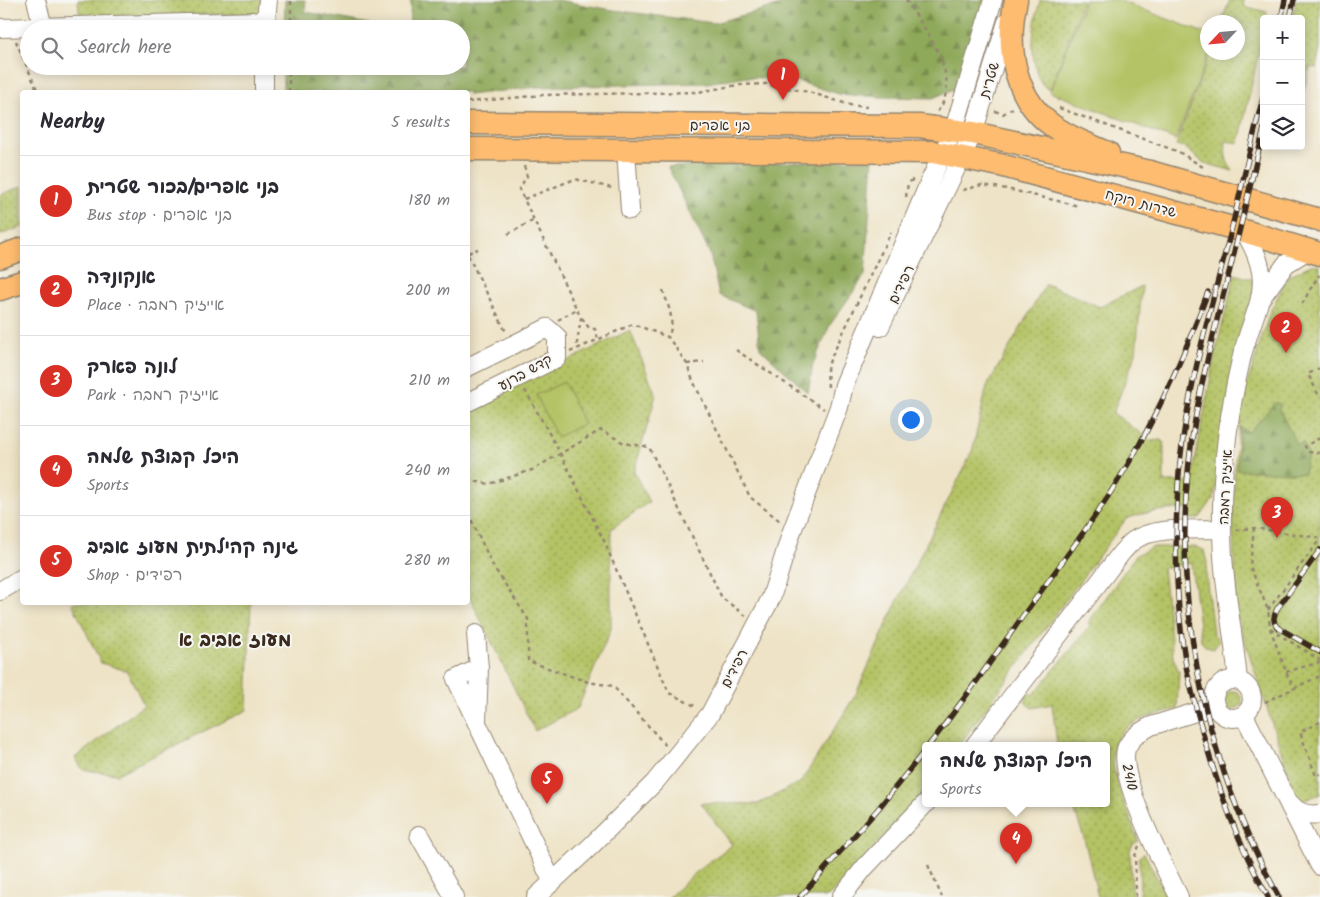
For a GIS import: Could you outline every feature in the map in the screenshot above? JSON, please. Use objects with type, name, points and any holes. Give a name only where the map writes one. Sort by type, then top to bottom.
[{"type":"main road","points":[[1015,0],[1011,50],[1019,81],[1029,100],[1045,120],[1059,130],[1150,172]]},
{"type":"main road","name":"בני אפרים","points":[[470,123],[910,126],[963,131]]},
{"type":"main road","points":[[963,131],[1150,172],[1320,220]]},
{"type":"main road","name":"בני אפרים","points":[[470,149],[915,152],[951,156]]},
{"type":"main road","name":"שדרות רוקח","points":[[951,156],[1000,165],[1244,231],[1314,252]]},
{"type":"main road","points":[[0,256],[20,250]]},
{"type":"main road","points":[[0,290],[20,283]]},
{"type":"street","points":[[36,0],[40,20]]},
{"type":"street","points":[[266,20],[268,0]]},
{"type":"street","name":"שטרית","points":[[963,131],[993,0]]},
{"type":"street","name":"שטרית","points":[[951,156],[963,131],[1015,0]]},
{"type":"street","points":[[5,28],[20,28]]},
{"type":"street","points":[[264,75],[264,90]]},
{"type":"street","points":[[626,150],[630,210]]},
{"type":"street","name":"רפידים","points":[[536,897],[591,846],[655,782],[710,714],[771,598],[832,401],[844,385],[929,183],[951,156]]},
{"type":"street","name":"רפידים","points":[[832,401],[850,390],[945,191],[951,156]]},
{"type":"street","name":"אייזיק רמבה","points":[[1238,680],[1224,557],[1228,529],[1223,492],[1231,409],[1243,350],[1261,298],[1262,274],[1259,259],[1244,231]]},
{"type":"street","name":"אייזיק רמבה","points":[[1261,298],[1286,264],[1314,252]]},
{"type":"street","name":"קדש ברנע","points":[[470,366],[547,328],[557,337],[557,358],[470,401]]},
{"type":"street","points":[[977,742],[1122,552],[1134,540],[1147,534],[1161,531],[1228,529]]},
{"type":"street","points":[[0,591],[20,579]]},
{"type":"street","points":[[476,634],[479,668],[456,679],[552,881]]},
{"type":"street","points":[[1238,680],[1248,687],[1251,693],[1251,705],[1244,715],[1227,718],[1215,706],[1214,695],[1219,686],[1228,681],[1238,680]]},
{"type":"street","name":"2410","points":[[1180,897],[1150,839],[1129,777],[1126,750],[1130,741],[1150,726],[1215,706]]},
{"type":"street","points":[[1244,715],[1318,862]]},
{"type":"street","points":[[1287,800],[1296,810],[1302,813],[1320,814]]},
{"type":"street","points":[[841,897],[865,867],[922,807]]},
{"type":"street","points":[[419,835],[454,897]]},
{"type":"street","points":[[1318,862],[1316,843],[1320,835]]},
{"type":"path","points":[[290,20],[291,0]]},
{"type":"path","points":[[906,0],[939,53],[945,75],[946,96],[939,108],[932,114]]},
{"type":"path","points":[[5,28],[20,57]]},
{"type":"path","points":[[29,75],[37,90]]},
{"type":"path","points":[[289,90],[290,75]]},
{"type":"path","points":[[470,102],[623,92],[698,92],[738,85],[766,84],[809,92],[850,105],[875,108]]},
{"type":"path","points":[[1055,107],[1179,152],[1206,169]]},
{"type":"path","points":[[520,150],[527,176],[519,189],[577,309],[589,328],[595,329],[598,339]]},
{"type":"path","points":[[906,201],[908,183],[910,181],[920,178],[929,183]]},
{"type":"path","points":[[524,198],[575,179],[612,188]]},
{"type":"path","points":[[945,191],[952,194],[982,185],[1080,206]]},
{"type":"path","points":[[508,234],[534,220]]},
{"type":"path","points":[[736,350],[826,410],[832,401],[827,378],[830,360],[893,228]]},
{"type":"path","points":[[470,253],[478,249]]},
{"type":"path","points":[[470,258],[513,345]]},
{"type":"path","points":[[1302,304],[1318,276],[1320,276]]},
{"type":"path","points":[[663,290],[673,327],[668,337]]},
{"type":"path","points":[[547,328],[577,309]]},
{"type":"path","points":[[576,349],[582,318]]},
{"type":"path","points":[[557,358],[633,324],[668,337],[686,364],[750,497],[792,531]]},
{"type":"path","points":[[686,364],[704,362]]},
{"type":"path","points":[[1320,368],[1308,374],[1320,398]]},
{"type":"path","points":[[518,377],[560,453],[604,541],[669,693],[710,714]]},
{"type":"path","points":[[470,480],[489,484],[532,470],[601,430],[624,443],[649,447],[722,598],[757,624]]},
{"type":"path","points":[[1320,438],[1305,446],[1308,452],[1320,453]]},
{"type":"path","points":[[470,517],[493,566],[528,620],[528,661],[588,682],[613,686],[676,757]]},
{"type":"path","points":[[1254,528],[1250,566],[1268,610],[1270,627],[1286,672],[1294,688]]},
{"type":"path","points":[[1228,529],[1254,528],[1320,538],[1268,610]]},
{"type":"path","points":[[1270,627],[1320,661]]},
{"type":"path","points":[[1286,672],[1320,661]]},
{"type":"path","points":[[1265,702],[1320,676]]},
{"type":"path","points":[[1320,722],[1300,732],[1316,776],[1320,774]]},
{"type":"path","points":[[1136,897],[1136,850],[1140,844],[1150,839]]},
{"type":"path","points":[[928,865],[942,897]]},
{"type":"green space","points":[[78,0],[263,0],[263,13],[80,19]]},
{"type":"green space","points":[[285,0],[305,0],[306,12],[347,20],[284,20]]},
{"type":"green space","points":[[411,0],[557,0],[613,10],[714,23],[799,0],[985,0],[960,86],[933,98],[839,94],[790,79],[741,77],[707,83],[537,87],[470,95],[470,90],[283,90],[283,75],[470,75],[470,20],[410,20]]},
{"type":"green space","points":[[1040,0],[1083,0],[1051,88],[1048,89],[1039,78],[1033,55],[1034,27]]},
{"type":"green space","points":[[1085,0],[1118,0],[1200,31],[1200,60],[1206,60],[1176,140],[1050,92]]},
{"type":"green space","points":[[1230,0],[1244,0],[1243,6],[1267,12],[1267,15],[1260,15],[1260,46],[1239,143],[1226,141],[1226,157],[1233,171],[1204,163],[1184,147],[1176,145],[1207,60],[1245,60],[1245,15],[1224,15]]},
{"type":"green space","points":[[1296,0],[1320,0],[1320,49],[1316,68],[1310,67],[1305,86],[1305,15],[1293,15]]},
{"type":"green space","points":[[873,159],[865,275],[830,325],[813,364],[808,393],[760,348],[756,311],[719,295],[710,254],[668,167]]},
{"type":"green space","points":[[20,187],[20,228],[0,235],[0,195]]},
{"type":"green space","points":[[1313,264],[1320,266],[1320,794],[1298,803],[1235,611],[1233,515],[1235,462],[1241,404],[1269,314],[1288,276]]},
{"type":"green space","points":[[1235,274],[1258,281],[1213,499],[1199,519],[1191,519],[1191,509],[1174,509],[1142,514],[1126,519],[961,742],[922,742],[922,793],[828,897],[669,897],[703,866],[732,845],[701,803],[758,804],[801,782],[856,694],[894,608],[972,452],[987,386],[1046,284],[1100,307],[1142,286],[1136,353],[1113,413],[1151,441],[1161,440],[1164,443],[1164,482],[1191,482],[1215,354]]},
{"type":"green space","points":[[630,330],[656,395],[634,472],[649,502],[611,529],[611,629],[578,708],[535,731],[470,598],[470,409]]},
{"type":"green space","points":[[564,382],[584,424],[557,437],[536,395]]},
{"type":"green space","points":[[1275,403],[1281,405],[1279,409],[1297,445],[1303,443],[1308,454],[1304,474],[1237,470],[1240,427],[1249,432]]},
{"type":"green space","points":[[1153,547],[1196,547],[1204,550],[1207,563],[1206,574],[1213,634],[1219,640],[1214,649],[1206,647],[1201,641],[1191,563],[1163,568],[1173,657],[1179,672],[1177,709],[1136,722],[1125,729],[1118,737],[1114,746],[1113,755],[1116,775],[1138,841],[1133,844],[1130,850],[1131,897],[1098,897],[1084,838],[1073,807],[1110,807],[1110,742],[1057,742],[1052,704],[1032,708],[1026,703],[1025,698],[1028,692],[1033,695],[1091,625],[1088,623],[1136,555]]},
{"type":"green space","points":[[73,605],[251,605],[247,710],[117,774],[83,770],[75,758],[144,705],[127,671],[101,663]]},
{"type":"green space","points":[[1229,691],[1237,691],[1242,696],[1240,707],[1229,709],[1224,704],[1224,696]]},
{"type":"green space","points":[[1144,853],[1167,897],[1140,897],[1139,857]]},
{"type":"railway","points":[[1282,15],[1285,0]]},
{"type":"railway","points":[[1291,15],[1294,0]]},
{"type":"railway","points":[[1261,105],[1204,334],[1187,412],[1180,465],[1176,552],[1182,639],[1186,666],[1203,735],[1235,830],[1268,897]]},
{"type":"railway","points":[[1260,146],[1200,394],[1192,439],[1186,498],[1185,557],[1189,616],[1198,675],[1212,733],[1230,790],[1252,844],[1279,897]]},
{"type":"railway","points":[[931,742],[1084,532],[1125,469],[1167,390],[1208,292]]},
{"type":"railway","points":[[1320,550],[1277,609],[1274,618],[1277,627],[1320,652]]},
{"type":"railway","points":[[800,897],[878,809],[922,754]]},
{"type":"place","name":"בני אפרים/בכור שטרית","points":[[783,100]]},
{"type":"place","name":"אנקונדה","points":[[1286,353]]},
{"type":"place","name":"לונה פארק","points":[[1277,538]]},
{"type":"place","name":"גינה קהילתית מעוז אביב","points":[[547,804]]},
{"type":"place","name":"היכל קבוצת שלמה","points":[[1016,864]]},
{"type":"district","name":"מעוז אביב א","points":[[235,639]]}]
